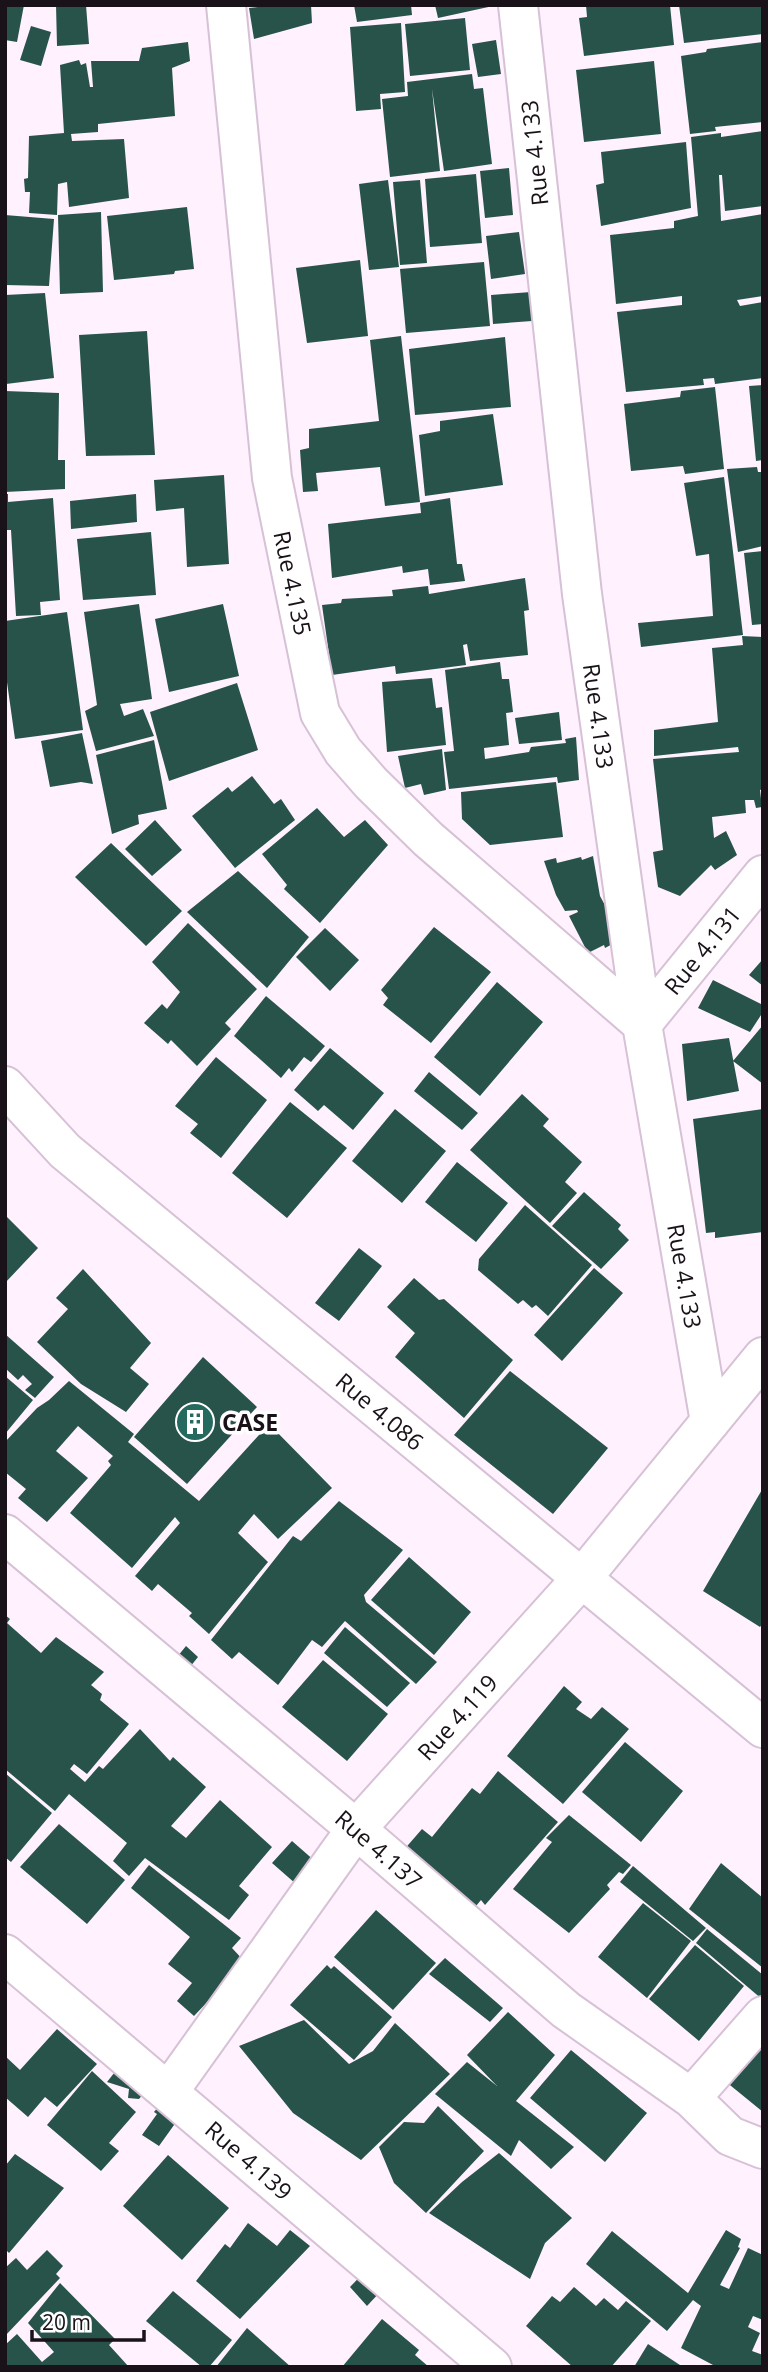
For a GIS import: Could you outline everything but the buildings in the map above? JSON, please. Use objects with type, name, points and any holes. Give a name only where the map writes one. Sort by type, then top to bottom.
[{"type":"street","name":"Rue 4.135","points":[[226,5],[272,478],[320,713],[343,751],[428,839],[642,1024]]},
{"type":"street","name":"Rue 4.133","points":[[518,5],[582,594],[642,1024],[710,1422]]},
{"type":"street","name":"Rue 4.131","points":[[642,1024],[763,875]]},
{"type":"street","name":"Rue 4.086","points":[[5,1086],[65,1152],[763,1728]]},
{"type":"street","name":"Rue 4.119","points":[[169,2091],[356,1829],[582,1577],[763,1357]]},
{"type":"street","name":"Rue 4.137","points":[[5,1534],[356,1829],[566,2010],[691,2098],[730,2136],[763,2149]]},
{"type":"street","name":"Rue 4.139","points":[[5,1954],[492,2367]]},
{"type":"street","points":[[691,2098],[763,2016]]},
{"type":"place","name":"CASE","points":[[195,1422]]}]
